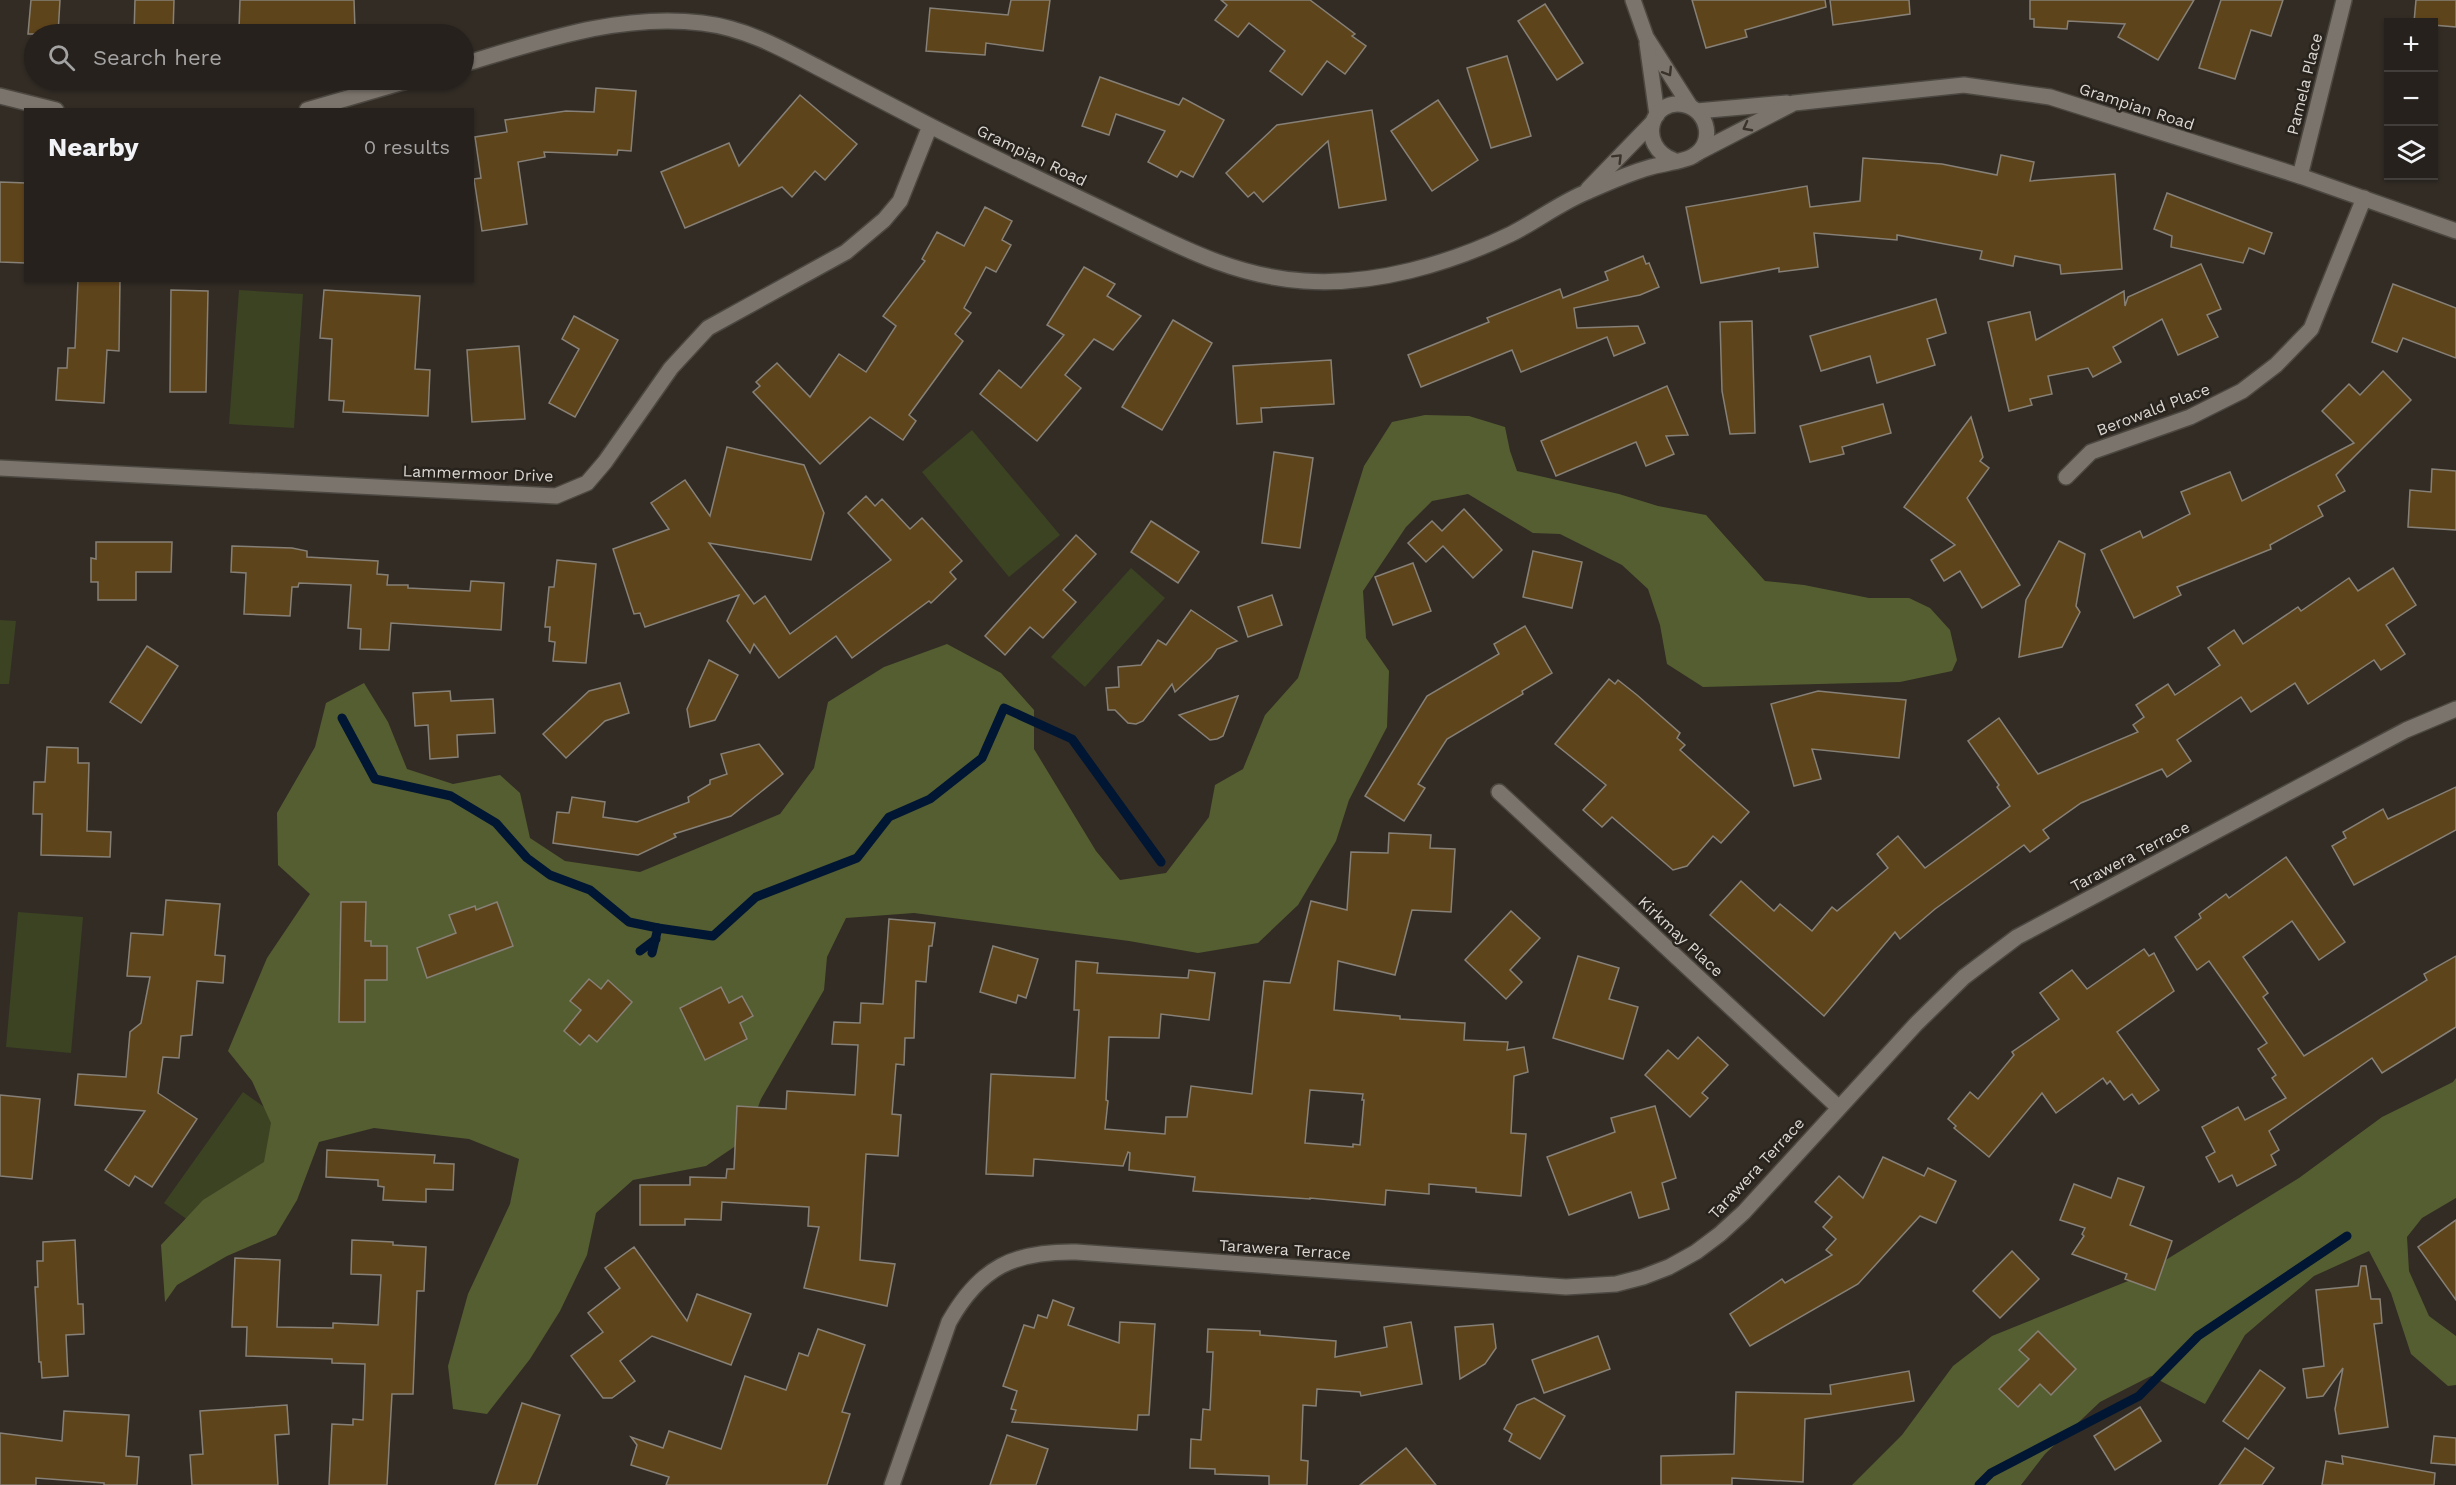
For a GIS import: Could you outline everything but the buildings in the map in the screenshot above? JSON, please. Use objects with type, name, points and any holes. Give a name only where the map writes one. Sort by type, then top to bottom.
[{"type":"street","points":[[1633,0],[1646,37],[1655,119],[1651,133],[1657,151],[1673,160],[1692,158],[1700,152],[1707,135],[1706,126],[1646,37]]},
{"type":"street","name":"Pamela Place","points":[[2300,176],[2344,0]]},
{"type":"street","name":"Grampian Road","points":[[474,61],[584,29],[662,20],[705,23],[760,37],[930,126],[1206,259],[1270,279],[1318,282],[1379,276],[1429,266],[1472,252],[1513,233],[1583,193],[1643,169],[1673,160]]},
{"type":"street","name":"Grampian Road","points":[[1693,109],[1795,102],[1964,85],[2050,97],[2300,176],[2456,231]]},
{"type":"street","points":[[314,108],[376,90]]},
{"type":"street","points":[[0,96],[48,108]]},
{"type":"street","name":"Grampian Road","points":[[1700,152],[1795,102]]},
{"type":"street","points":[[1655,119],[1672,105],[1693,109]]},
{"type":"street","name":"Grampian Road","points":[[1583,193],[1655,119]]},
{"type":"street","name":"Lammermoor Drive","points":[[0,468],[556,496],[587,483],[605,462],[671,368],[708,328],[846,252],[884,220],[900,201],[930,126]]},
{"type":"street","name":"Berowald Place","points":[[2066,477],[2091,452],[2190,417],[2242,391],[2276,365],[2312,329],[2364,198]]},
{"type":"street","name":"Tarawera Terrace","points":[[892,1485],[949,1322],[973,1287],[988,1272],[1008,1261],[1050,1252],[1076,1252],[1566,1287],[1616,1284],[1669,1267],[1696,1252],[1744,1212],[1916,1024],[1964,977],[2017,937],[2406,730],[2456,709]]},
{"type":"street","name":"Kirkmay Place","points":[[1499,792],[1838,1107]]},
{"type":"green space","points":[[239,290],[303,294],[294,428],[229,424]]},
{"type":"green space","points":[[1425,415],[1469,416],[1505,427],[1517,471],[1619,494],[1658,506],[1706,515],[1765,581],[1804,585],[1869,598],[1909,598],[1930,608],[1950,630],[1957,660],[1952,671],[1900,682],[1703,687],[1667,664],[1660,625],[1648,589],[1622,565],[1560,534],[1533,533],[1468,494],[1432,501],[1406,527],[1363,591],[1366,638],[1389,671],[1387,727],[1349,800],[1336,841],[1298,905],[1258,943],[1198,953],[1129,941],[914,913],[846,918],[827,957],[824,990],[761,1099],[746,1139],[706,1166],[633,1180],[596,1213],[587,1255],[560,1311],[530,1359],[487,1414],[453,1409],[448,1366],[468,1294],[510,1204],[519,1159],[469,1139],[374,1128],[319,1142],[297,1200],[276,1235],[227,1256],[177,1285],[165,1302],[161,1245],[203,1200],[264,1162],[271,1123],[252,1081],[228,1051],[267,958],[310,894],[278,865],[277,813],[315,747],[326,703],[364,683],[388,722],[407,769],[453,784],[500,775],[520,793],[530,838],[565,861],[640,872],[780,814],[814,768],[828,702],[884,667],[947,644],[1001,673],[1034,710],[1034,749],[1096,851],[1120,880],[1166,873],[1209,817],[1215,785],[1243,769],[1265,715],[1298,678],[1364,466],[1392,422]]},
{"type":"green space","points":[[972,430],[1060,535],[1009,577],[922,472]]},
{"type":"green space","points":[[1131,568],[1165,598],[1085,687],[1051,657]]},
{"type":"green space","points":[[0,620],[16,621],[9,684],[0,684]]},
{"type":"green space","points":[[18,912],[83,917],[71,1053],[6,1047]]},
{"type":"green space","points":[[2456,1078],[2456,1198],[2422,1218],[2407,1237],[2409,1271],[2429,1316],[2456,1336],[2456,1385],[2448,1386],[2411,1354],[2391,1293],[2369,1251],[2314,1276],[2245,1335],[2205,1404],[2151,1376],[2100,1402],[2045,1454],[2021,1485],[1852,1485],[1902,1435],[1953,1366],[1992,1336],[2138,1277],[2299,1178],[2382,1117],[2453,1082]]},
{"type":"green space","points":[[243,1092],[295,1129],[216,1240],[164,1203]]},
{"type":"waterway","points":[[652,953],[658,928],[713,936],[756,897],[857,858],[889,817],[930,799],[982,758],[1004,708],[1072,739],[1161,862]]},
{"type":"waterway","points":[[342,718],[375,779],[451,796],[496,823],[527,858],[550,875],[590,890],[629,922],[658,928]]},
{"type":"waterway","points":[[640,951],[656,939]]},
{"type":"waterway","points":[[1979,1485],[1991,1473],[2139,1396],[2198,1336],[2347,1236]]}]
